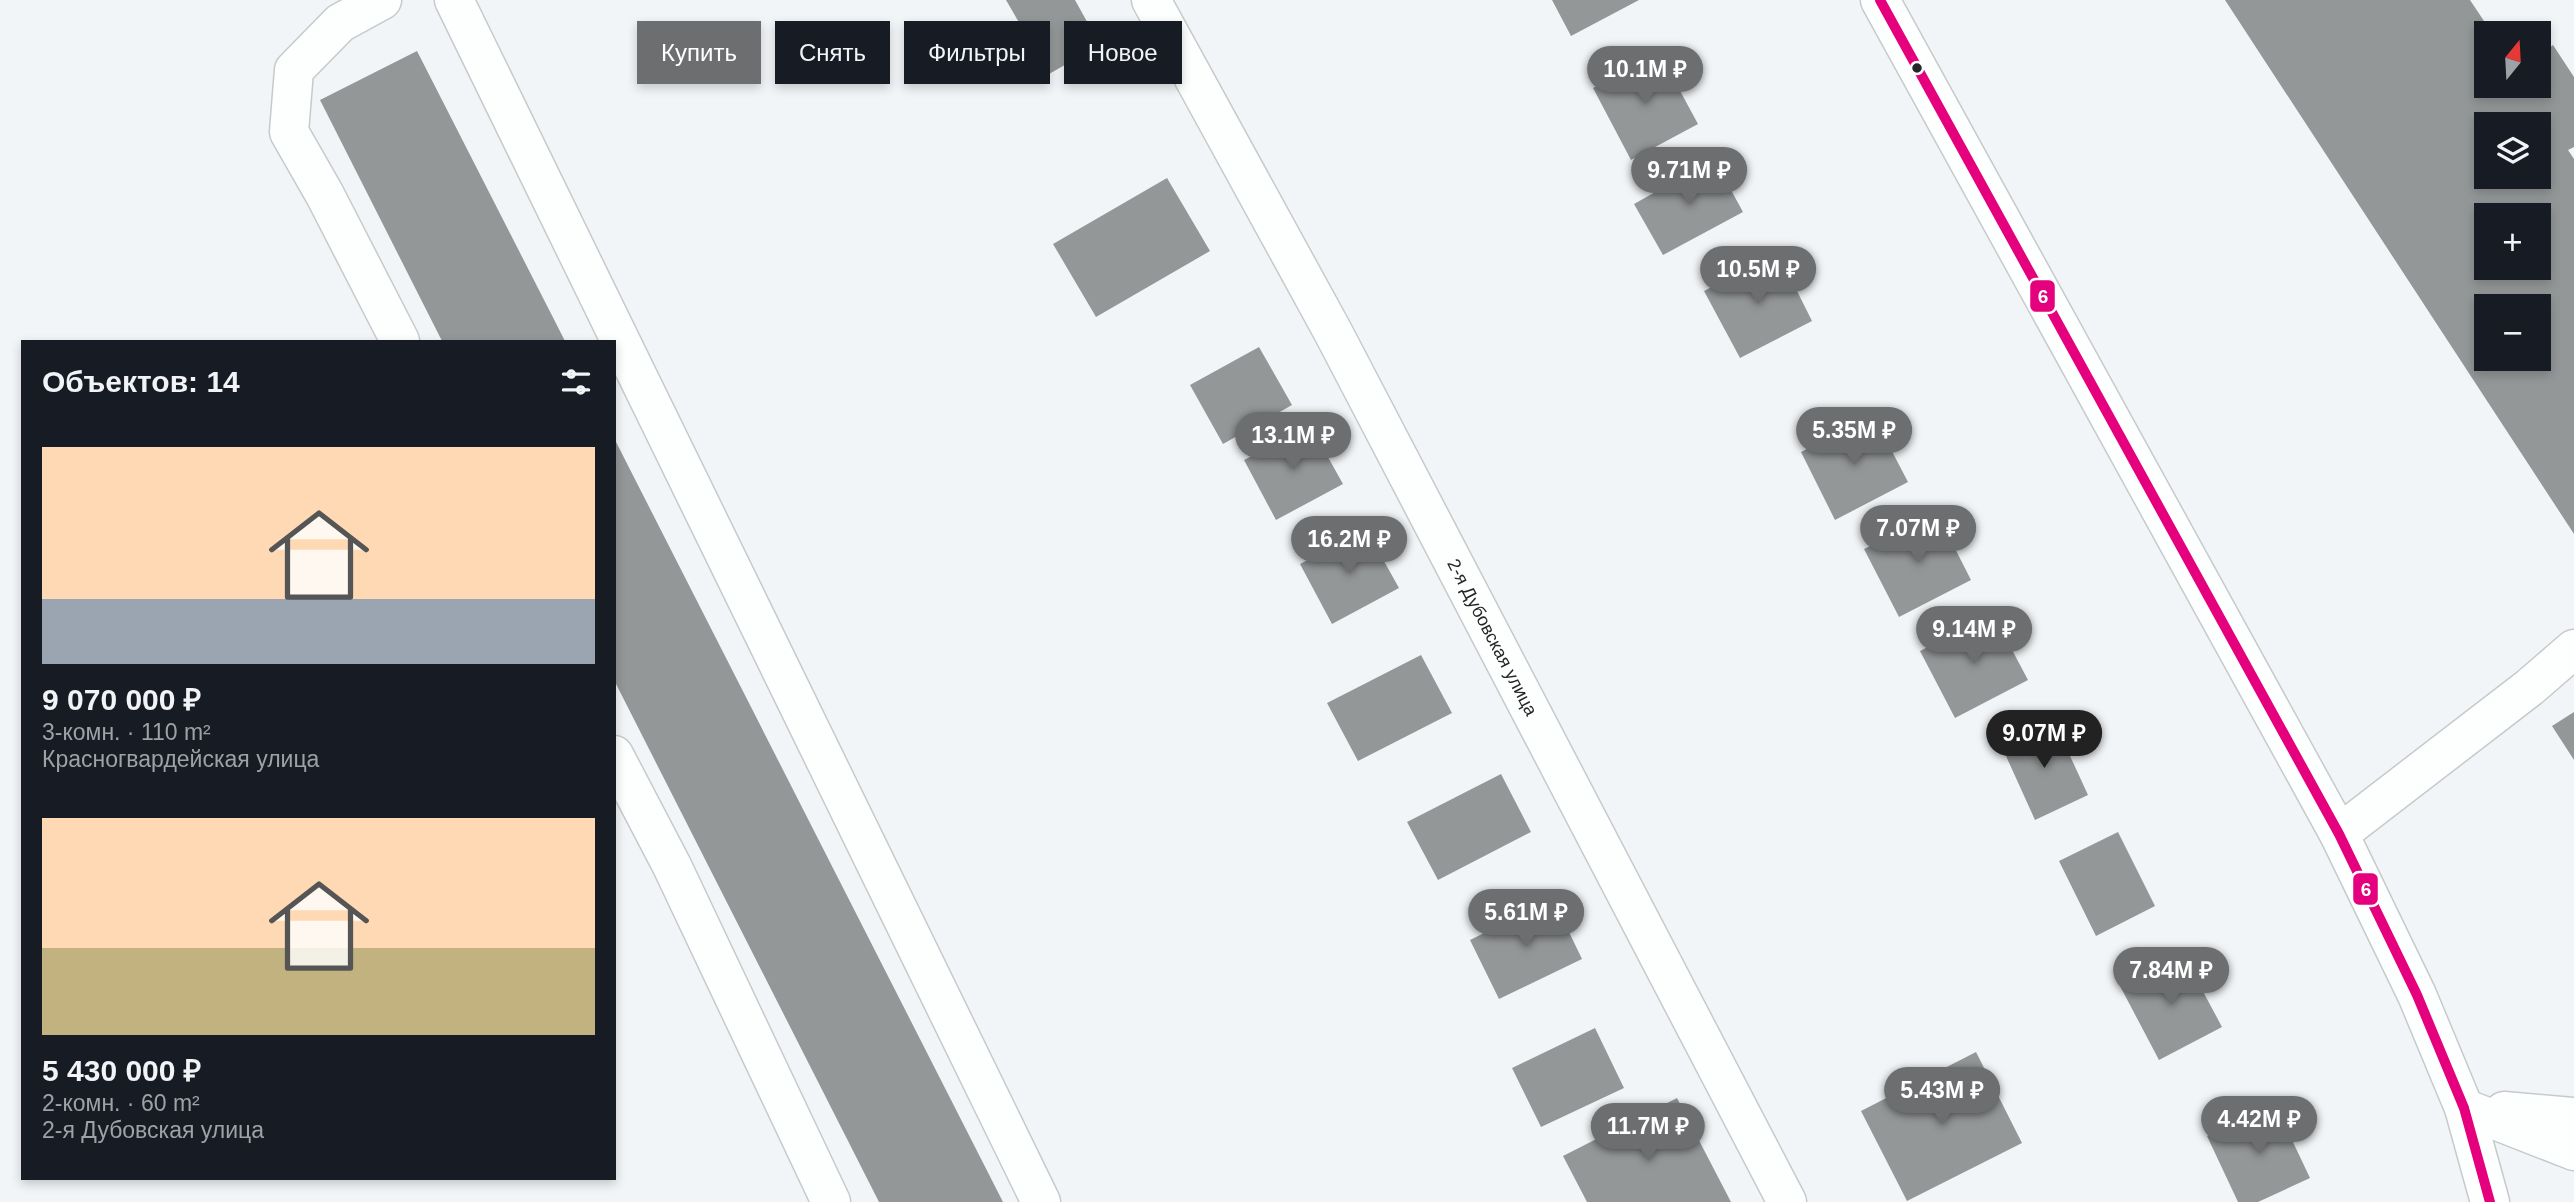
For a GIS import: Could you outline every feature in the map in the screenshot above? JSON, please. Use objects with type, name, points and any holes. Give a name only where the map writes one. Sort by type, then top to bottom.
[{"type":"street","points":[[382,0],[340,23],[294,70],[289,132],[325,195],[399,340]]},
{"type":"street","points":[[454,0],[1041,1202]]},
{"type":"street","name":"2-я Дубовская улица","points":[[1151,0],[1333,332],[1787,1202]]},
{"type":"street","points":[[1880,0],[2339,834],[2417,995],[2464,1108],[2490,1202]]},
{"type":"street","points":[[2339,834],[2530,687],[2574,649]]},
{"type":"street","points":[[616,759],[672,866],[831,1202]]},
{"type":"street","points":[[2464,1108],[2574,1117]]},
{"type":"street","points":[[2464,1108],[2574,1151]]},
{"type":"building","points":[[1006,0],[1075,0],[1087,21],[1064,21],[1064,65],[1050,73],[1050,21],[1018,21]]},
{"type":"building","points":[[1552,0],[1639,0],[1571,36]]},
{"type":"building","points":[[2225,0],[2470,0],[2484,21],[2474,21],[2474,98],[2552,98],[2553,45],[2574,77],[2574,147],[2568,150],[2574,159],[2574,534]]},
{"type":"building","points":[[417,51],[564,340],[441,340],[320,100]]},
{"type":"building","points":[[1659,52],[1698,124],[1631,160],[1593,88]]},
{"type":"building","points":[[1714,159],[1743,212],[1663,255],[1634,204]]},
{"type":"building","points":[[1167,178],[1210,251],[1096,317],[1053,244]]},
{"type":"building","points":[[1778,253],[1812,321],[1740,358],[1704,291]]},
{"type":"building","points":[[1259,347],[1292,405],[1223,444],[1190,385]]},
{"type":"building","points":[[1873,415],[1908,482],[1835,520],[1801,452]]},
{"type":"building","points":[[1310,425],[1343,484],[1276,520],[1244,460]]},
{"type":"building","points":[[616,442],[1003,1202],[879,1202],[616,684]]},
{"type":"building","points":[[1937,513],[1971,580],[1899,617],[1864,549]]},
{"type":"building","points":[[1366,529],[1399,588],[1332,624],[1300,564]]},
{"type":"building","points":[[1993,614],[2028,680],[1955,718],[1920,651]]},
{"type":"building","points":[[1421,655],[1452,713],[1358,761],[1327,703]]},
{"type":"building","points":[[2574,712],[2574,760],[2552,726]]},
{"type":"building","points":[[2054,721],[2088,795],[2035,820],[2001,745]]},
{"type":"building","points":[[1501,774],[1531,832],[1438,880],[1407,822]]},
{"type":"building","points":[[2118,832],[2155,906],[2096,936],[2059,861]]},
{"type":"building","points":[[1553,899],[1582,959],[1499,999],[1470,940]]},
{"type":"building","points":[[2183,954],[2222,1027],[2159,1060],[2120,986]]},
{"type":"building","points":[[1595,1028],[1624,1088],[1541,1127],[1512,1068]]},
{"type":"building","points":[[1976,1052],[2022,1143],[1907,1201],[1861,1111]]},
{"type":"building","points":[[1677,1098],[1731,1202],[1587,1202],[1563,1156]]},
{"type":"building","points":[[2275,1104],[2310,1178],[2258,1202],[2238,1202],[2207,1136]]},
{"type":"transit line","name":"6","points":[[1880,0],[2339,834],[2417,995],[2464,1108],[2490,1202]]}]
